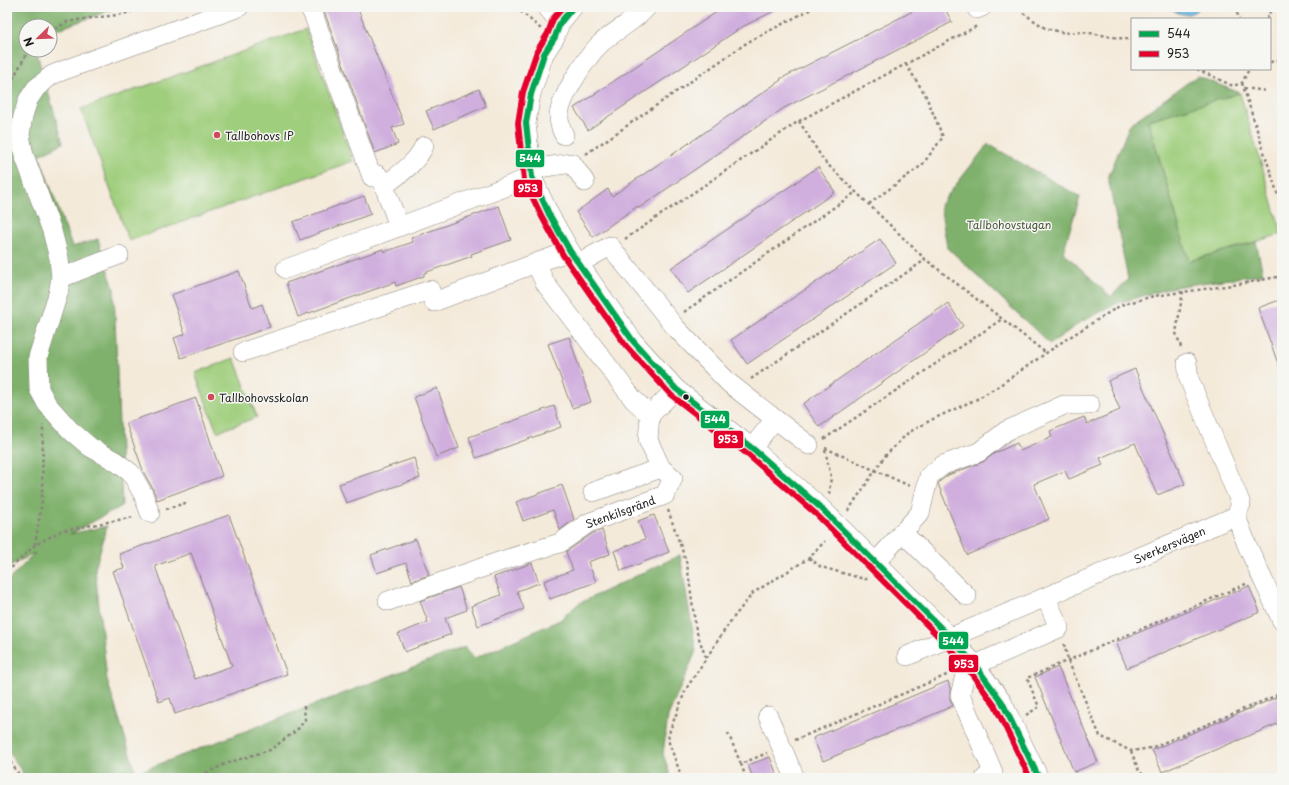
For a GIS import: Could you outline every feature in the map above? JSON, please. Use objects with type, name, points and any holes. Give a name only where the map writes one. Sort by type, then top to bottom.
[{"type":"street","points":[[150,513],[143,494],[131,473],[115,461],[90,447],[70,430],[47,404],[39,388],[38,357],[58,294],[61,278],[59,258],[52,231],[24,155],[20,135],[23,116],[28,100],[36,88],[52,75],[67,68],[238,7]]},
{"type":"street","points":[[309,7],[313,14],[372,177],[378,175],[384,186],[399,226]]},
{"type":"street","points":[[547,7],[558,30]]},
{"type":"street","points":[[573,7],[544,54],[531,94],[526,123],[532,173],[549,214],[574,258],[633,341],[676,389],[752,448],[821,508],[951,638],[975,665],[1002,702],[1039,778]]},
{"type":"street","points":[[564,135],[561,129],[559,117],[561,106],[573,79],[598,45],[647,7]]},
{"type":"street","points":[[384,186],[408,168],[421,153],[424,146]]},
{"type":"street","points":[[286,269],[532,173],[572,163],[585,182]]},
{"type":"street","points":[[243,352],[430,290],[434,302],[536,264],[574,258],[610,246],[671,322],[729,383],[775,419],[817,446]]},
{"type":"street","points":[[61,278],[119,255]]},
{"type":"street","points":[[536,264],[545,283],[633,399],[650,415],[676,389]]},
{"type":"street","points":[[1187,363],[1189,379],[1241,504],[1236,516],[1247,545],[1282,621]]},
{"type":"street","points":[[880,566],[902,532],[920,513],[929,476],[943,465],[979,452],[1006,431],[1064,406],[1090,405]]},
{"type":"street","name":"Stenkilsgränd","points":[[388,601],[503,556],[560,543],[588,523],[665,495],[673,478],[660,468],[648,440],[650,415]]},
{"type":"street","points":[[752,448],[775,419]]},
{"type":"street","points":[[593,492],[660,468]]},
{"type":"street","name":"Sverkersvägen","points":[[907,656],[1236,516]]},
{"type":"street","points":[[902,532],[967,596]]},
{"type":"street","points":[[985,778],[993,772],[960,695],[965,675],[975,665],[1059,628],[1046,597]]},
{"type":"street","points":[[768,716],[795,778]]},
{"type":"path","points":[[58,27],[67,22],[131,12],[134,7]]},
{"type":"path","points":[[516,7],[540,28],[558,30]]},
{"type":"path","points":[[572,163],[748,42],[815,7]]},
{"type":"path","points":[[1023,7],[1023,13],[1044,28],[1065,33],[1083,32],[1131,40]]},
{"type":"path","points":[[1235,7],[1239,18]]},
{"type":"path","points":[[1266,18],[1272,7]]},
{"type":"path","points":[[610,246],[616,245],[799,121],[905,63],[977,27],[979,8]]},
{"type":"path","points":[[7,90],[24,58]]},
{"type":"path","points":[[1271,62],[1282,60]]},
{"type":"path","points":[[869,204],[922,165],[943,137],[925,94],[905,63]]},
{"type":"path","points":[[1199,70],[1233,86],[1242,83],[1248,70]]},
{"type":"path","points":[[1242,83],[1282,208]]},
{"type":"path","points":[[1244,88],[1267,91]]},
{"type":"path","points":[[799,121],[824,161],[925,260],[1046,354]]},
{"type":"path","points":[[671,322],[856,192]]},
{"type":"path","points":[[740,391],[746,382],[925,260]]},
{"type":"path","points":[[847,513],[885,456],[908,433],[931,420],[977,399],[997,387],[1121,305],[1154,296],[1240,284],[1282,276]]},
{"type":"path","points":[[1183,291],[1176,333],[1187,363]]},
{"type":"path","points":[[817,446],[823,439],[1002,319]]},
{"type":"path","points":[[817,446],[925,492]]},
{"type":"path","points":[[817,446],[831,477],[829,496],[821,508]]},
{"type":"path","points":[[663,496],[687,564],[696,630],[706,658]]},
{"type":"path","points":[[7,572],[35,545],[61,531],[150,513],[189,502]]},
{"type":"path","points":[[682,778],[668,740],[670,730],[686,689],[730,622],[752,593],[809,558],[825,541]]},
{"type":"path","points":[[809,558],[821,567],[864,579],[874,578],[880,566]]},
{"type":"path","points":[[1013,723],[1039,707],[1027,678],[1249,582]]},
{"type":"path","points":[[1059,628],[1068,660],[1100,736],[1131,751],[1151,748],[1282,693]]},
{"type":"path","points":[[741,764],[953,672]]},
{"type":"path","points":[[195,778],[227,763],[270,750],[297,730],[305,720],[304,706]]},
{"type":"path","points":[[728,733],[746,778]]},
{"type":"path","points":[[1131,751],[1139,771],[1146,778]]},
{"type":"path","points":[[7,758],[21,778]]},
{"type":"green space","points":[[7,7],[120,7],[58,29],[58,18],[18,18],[18,58],[38,58],[63,143],[39,155],[72,247],[98,239],[114,289],[122,506],[70,534],[107,526],[95,569],[107,680],[136,773],[465,647],[475,658],[560,620],[578,604],[680,555],[696,651],[668,716],[663,754],[671,778],[26,778],[7,749],[7,582],[35,553],[7,567]]},
{"type":"green space","name":"Tallbohovs IP","points":[[306,29],[353,161],[129,241],[81,109]]},
{"type":"green space","name":"Tallbohovstugan","points":[[1197,76],[1240,93],[1148,120],[1189,261],[1256,242],[1263,274],[1174,287],[1118,303],[1081,322],[1050,344],[947,247],[940,205],[988,144],[1080,197],[1063,252],[1111,297],[1128,279],[1108,178],[1130,124]]},
{"type":"green space","points":[[1240,93],[1282,234],[1189,261],[1148,120]]},
{"type":"green space","points":[[234,358],[257,417],[217,432],[195,373]]},
{"type":"water","points":[[1170,7],[1201,7],[1189,14],[1181,14]]},
{"type":"building","points":[[334,7],[357,7],[404,124],[392,128],[398,144],[375,153],[324,11]]},
{"type":"building","points":[[724,7],[782,7],[742,27],[588,130],[574,108]]},
{"type":"building","points":[[921,7],[944,7],[952,22],[784,108],[639,208],[638,206],[593,237],[576,212],[608,189],[612,196],[781,80],[780,79]]},
{"type":"building","points":[[479,89],[486,106],[434,129],[426,111]]},
{"type":"building","points":[[818,167],[835,192],[688,293],[671,268]]},
{"type":"building","points":[[364,196],[371,214],[300,240],[293,222]]},
{"type":"building","points":[[499,206],[511,240],[424,273],[424,276],[396,286],[395,282],[298,317],[286,283],[383,249],[384,252],[413,242],[411,238]]},
{"type":"building","points":[[880,239],[896,263],[747,364],[731,340]]},
{"type":"building","points":[[239,271],[252,308],[262,304],[270,327],[181,358],[174,338],[185,334],[171,295]]},
{"type":"building","points":[[1282,299],[1282,369],[1280,369],[1258,308]]},
{"type":"building","points":[[948,303],[963,326],[819,427],[803,404]]},
{"type":"building","points":[[569,337],[591,402],[572,408],[548,344]]},
{"type":"building","points":[[1135,369],[1185,484],[1157,495],[1135,443],[1100,458],[1103,465],[1069,479],[1065,471],[1034,484],[1049,519],[967,555],[938,484],[939,482],[948,475],[983,462],[995,453],[1017,443],[1020,451],[1052,437],[1050,431],[1084,417],[1087,424],[1120,410],[1108,381]]},
{"type":"building","points":[[437,388],[459,448],[436,457],[414,397]]},
{"type":"building","points":[[196,398],[222,476],[157,500],[144,473],[126,423]]},
{"type":"building","points":[[554,406],[561,427],[476,458],[469,437]]},
{"type":"building","points":[[414,458],[420,478],[346,503],[339,484]]},
{"type":"building","points":[[562,485],[574,519],[560,530],[553,510],[523,521],[516,502]]},
{"type":"building","points":[[229,515],[287,674],[175,714],[170,698],[159,702],[113,571],[124,568],[119,554]],"holes":[[[191,553],[232,666],[195,679],[155,566]]]},
{"type":"building","points":[[654,515],[669,552],[621,571],[614,551],[645,539],[638,521]]},
{"type":"building","points":[[602,530],[610,554],[588,562],[596,582],[550,599],[544,581],[573,570],[566,552],[593,533]]},
{"type":"building","points":[[416,539],[429,575],[412,581],[406,563],[377,573],[371,555]]},
{"type":"building","points":[[532,563],[539,583],[517,591],[524,609],[478,626],[471,606],[501,595],[494,577]]},
{"type":"building","points":[[1249,586],[1260,612],[1127,668],[1116,642]]},
{"type":"building","points":[[459,587],[467,610],[445,618],[451,634],[405,652],[398,634],[428,622],[420,601]]},
{"type":"building","points":[[1058,667],[1098,762],[1074,772],[1035,677]]},
{"type":"building","points":[[948,681],[950,688],[950,699],[953,706],[823,761],[813,738]]},
{"type":"building","points":[[1282,695],[1282,722],[1162,772],[1152,750]]},
{"type":"building","points":[[770,757],[778,778],[753,778],[748,765]]},
{"type":"transit line","name":"953","points":[[563,7],[553,19],[548,33],[537,51],[523,92],[518,123],[524,180],[563,255],[626,346],[671,395],[747,454],[816,514],[945,643],[969,670],[995,706],[1030,778]]},
{"type":"transit line","name":"544","points":[[573,7],[560,23],[555,37],[544,54],[531,94],[526,123],[532,177],[549,214],[570,251],[633,341],[676,389],[752,448],[821,508],[951,638],[975,665],[1002,702],[1039,778]]},
{"type":"place","name":"Tallbohovs IP","points":[[217,135]]},
{"type":"place","name":"Tallbohovsskolan","points":[[211,397]]}]
